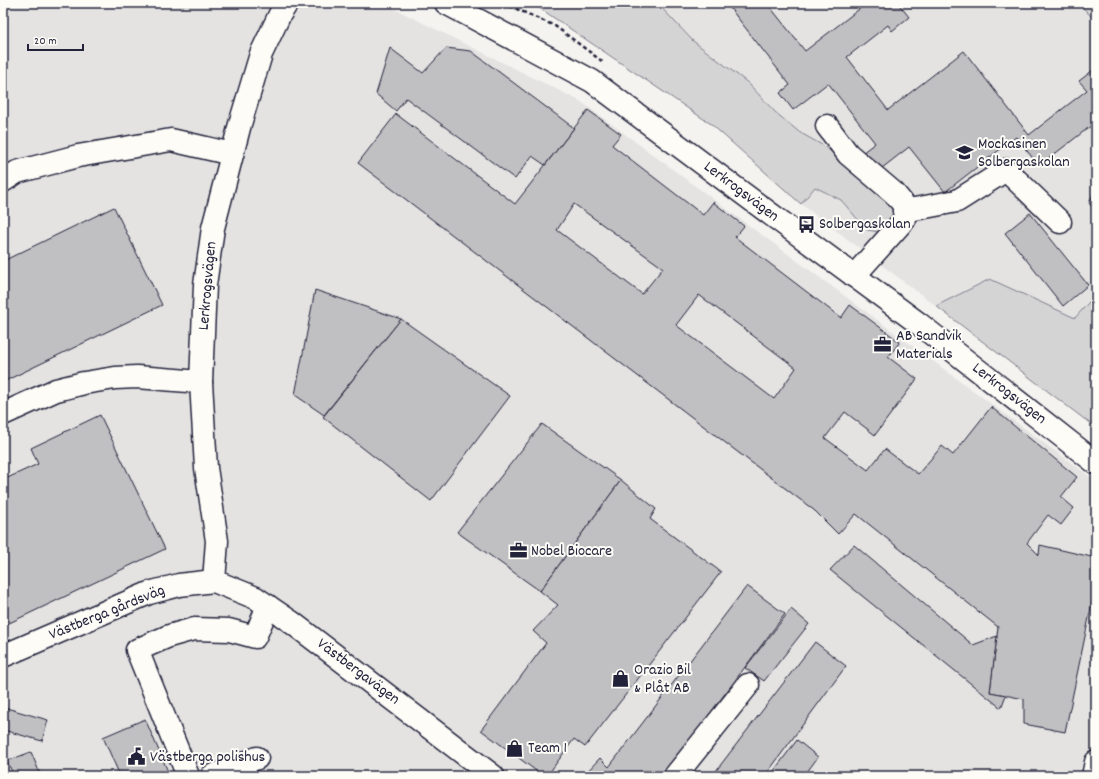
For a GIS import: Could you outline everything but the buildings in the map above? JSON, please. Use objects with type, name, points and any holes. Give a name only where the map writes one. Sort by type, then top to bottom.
[{"type":"street","name":"Lerkrogsvägen","points":[[214,581],[217,541],[206,468],[201,382],[205,285],[213,228],[232,154],[261,54],[280,14],[287,3]]},
{"type":"street","name":"Lerkrogsvägen","points":[[446,3],[592,81],[918,323],[1096,463]]},
{"type":"street","points":[[827,126],[848,154],[894,193],[904,205],[905,219],[854,276]]},
{"type":"street","points":[[3,181],[17,172],[78,156],[171,140],[232,154]]},
{"type":"street","points":[[904,211],[958,201],[1006,170],[1060,222]]},
{"type":"street","points":[[3,414],[56,390],[84,382],[137,377],[201,382]]},
{"type":"street","name":"Västbergavägen","points":[[214,581],[256,598],[290,621],[493,776]]},
{"type":"street","name":"Västberga gårdsväg","points":[[3,656],[149,593],[179,585],[214,581]]},
{"type":"street","points":[[188,776],[137,650],[169,636],[194,629],[229,630],[255,637],[268,606]]},
{"type":"street","points":[[675,776],[748,685]]},
{"type":"street","points":[[212,776],[257,758]]},
{"type":"street","points":[[1093,776],[1096,762]]},
{"type":"shaded area","points":[[3,3],[383,3],[580,101],[1096,481],[1096,776],[3,776]]},
{"type":"shaded area","points":[[532,3],[657,3],[693,41],[748,83],[775,112],[799,132],[822,145],[844,161],[893,206],[893,217],[879,232],[867,230],[841,200],[815,187],[801,204],[711,124]]},
{"type":"shaded area","name":"Mockasinen Solbergaskolan","points":[[657,3],[1079,3],[1096,22],[1096,294],[1075,318],[990,279],[936,306],[801,204],[815,187],[841,200],[867,230],[822,145],[799,132],[775,112],[748,83],[693,41]]},
{"type":"shaded area","points":[[1079,3],[1096,3],[1096,22]]},
{"type":"shaded area","points":[[990,279],[1075,318],[1096,294],[1096,428],[936,306]]},
{"type":"place","name":"Mockasinen Solbergaskolan","points":[[965,153]]},
{"type":"place","name":"Solbergaskolan","points":[[806,224]]},
{"type":"place","name":"AB Sandvik Materials","points":[[883,345]]},
{"type":"place","name":"Nobel Biocare","points":[[518,551]]},
{"type":"place","name":"Orazio Bil & Plåt AB","points":[[621,679]]},
{"type":"place","name":"Team 1","points":[[515,748]]},
{"type":"place","name":"Västberga polishus","points":[[137,757]]}]
